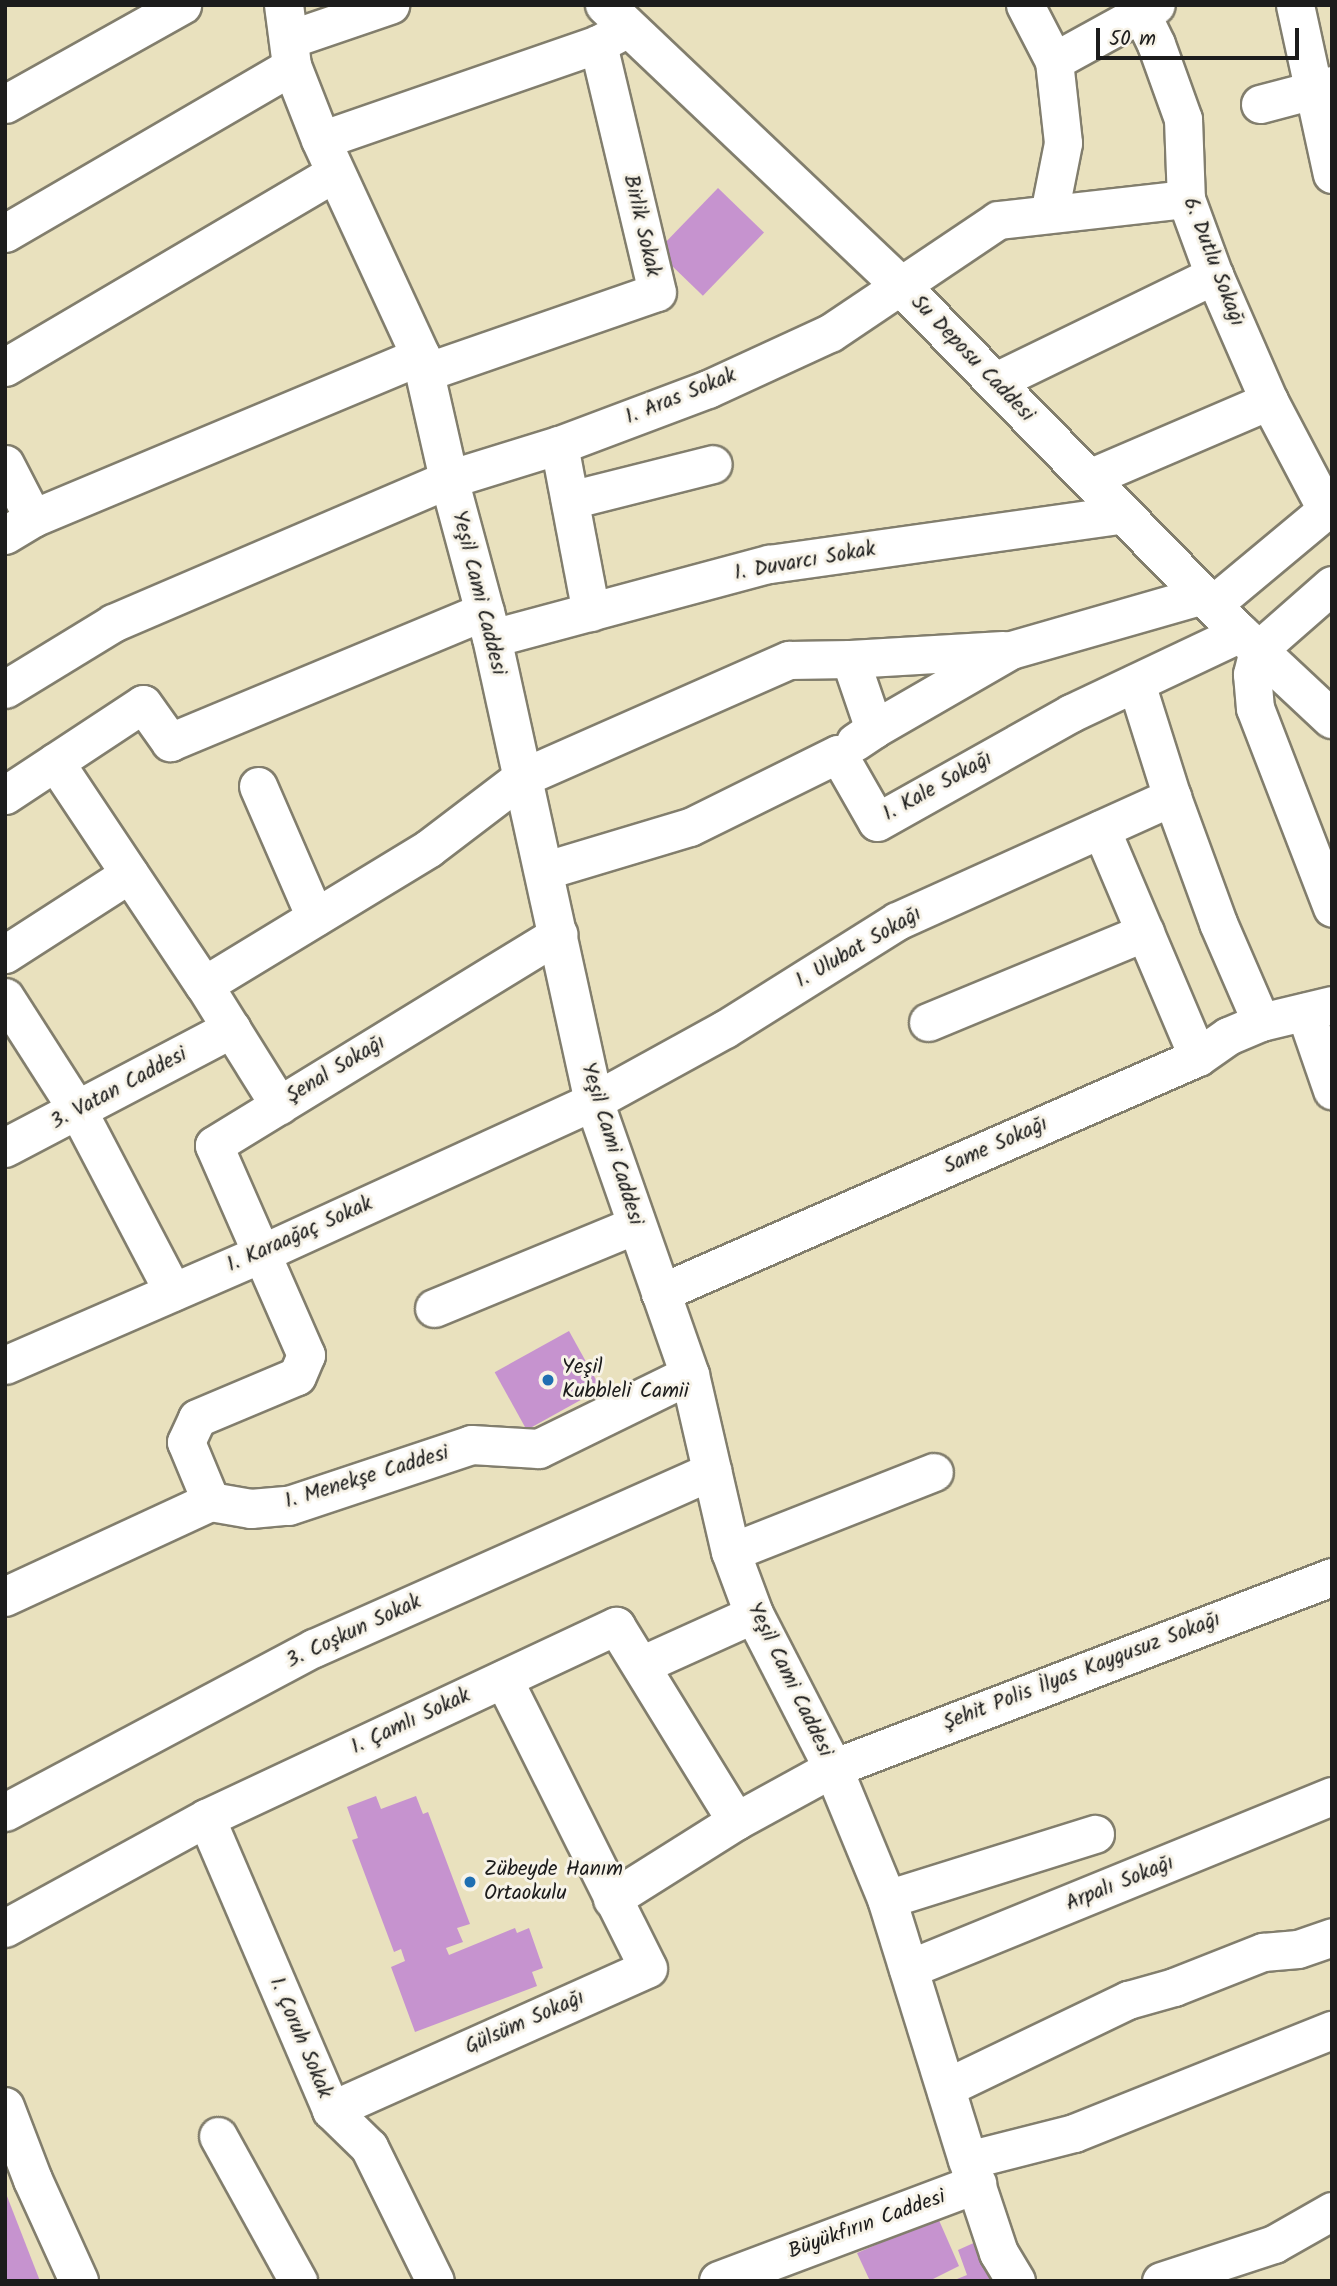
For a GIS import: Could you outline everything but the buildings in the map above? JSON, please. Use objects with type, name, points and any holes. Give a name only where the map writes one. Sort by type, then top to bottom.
[{"type":"main road","name":"Su Deposu Caddesi","points":[[610,26],[900,285],[1249,642],[1332,719]]},
{"type":"main road","name":"Yeşil Cami Caddesi","points":[[289,37],[328,157],[424,364],[449,479],[488,625],[594,1101],[635,1225],[690,1375],[732,1552],[754,1614],[832,1768],[887,1899],[999,2253],[1016,2281]]},
{"type":"main road","name":"3. Vatan Caddesi","points":[[5,1148],[232,1029]]},
{"type":"main road","name":"1. Menekşe Caddesi","points":[[211,1502],[251,1509],[289,1506],[472,1445],[539,1449],[690,1375]]},
{"type":"main road","points":[[5,1597],[211,1502]]},
{"type":"main road","points":[[6,2113],[79,2281]]},
{"type":"main road","name":"Büyükfırın Caddesi","points":[[719,2281],[972,2172]]},
{"type":"street","points":[[5,104],[182,5]]},
{"type":"street","points":[[5,233],[289,37],[390,5]]},
{"type":"street","points":[[1025,5],[1054,61],[1063,143],[1049,214]]},
{"type":"street","points":[[1295,5],[1322,88],[1332,174]]},
{"type":"street","points":[[1054,61],[1144,8]]},
{"type":"street","name":"6. Dutlu Sokağı","points":[[1144,8],[1183,119],[1186,199],[1214,275],[1269,401],[1329,507]]},
{"type":"street","points":[[5,367],[328,157],[610,26]]},
{"type":"street","name":"Birlik Sokak","points":[[424,364],[657,292],[610,26]]},
{"type":"street","points":[[1260,104],[1322,88]]},
{"type":"street","name":"1. Aras Sokak","points":[[5,689],[113,623],[449,479],[559,445],[708,390],[818,338],[998,220],[1186,199]]},
{"type":"street","points":[[994,382],[1214,275]]},
{"type":"street","points":[[5,464],[19,527],[424,364]]},
{"type":"street","points":[[1089,478],[1269,401]]},
{"type":"street","points":[[559,445],[591,612]]},
{"type":"street","points":[[570,500],[713,464]]},
{"type":"street","points":[[204,985],[429,848],[521,778],[789,660],[1011,650],[1208,600],[1329,507]]},
{"type":"street","name":"1. Duvarcı Sokak","points":[[55,762],[143,704],[170,742],[488,625],[591,612],[769,564],[1123,514]]},
{"type":"street","name":"1. Kale Sokağı","points":[[838,754],[877,822],[1071,713],[1136,683],[1249,642],[1332,585]]},
{"type":"street","points":[[1249,642],[1255,708],[1332,908]]},
{"type":"street","points":[[543,871],[690,827],[838,754],[874,729],[1011,650]]},
{"type":"street","points":[[850,659],[874,729]]},
{"type":"street","points":[[1136,683],[1172,797],[1218,923],[1261,1022]]},
{"type":"street","points":[[5,795],[55,762],[204,985],[279,1105]]},
{"type":"street","points":[[258,786],[315,917]]},
{"type":"street","name":"1. Ulubat Sokağı","points":[[594,1101],[725,1029],[897,921],[1172,797]]},
{"type":"street","points":[[1101,829],[1198,1058]]},
{"type":"street","points":[[5,954],[129,874]]},
{"type":"street","points":[[928,1022],[1145,932]]},
{"type":"street","name":"Şenal Sokağı","points":[[262,1253],[214,1144],[558,934]]},
{"type":"street","points":[[5,997],[78,1111],[173,1292]]},
{"type":"street","points":[[1318,1009],[1332,1090]]},
{"type":"street","name":"Same Sokağı","points":[[660,1293],[1198,1058],[1228,1036],[1261,1022],[1318,1009]]},
{"type":"street","name":"1. Karaağaç Sokak","points":[[5,1365],[262,1253],[594,1101]]},
{"type":"street","points":[[434,1308],[635,1225]]},
{"type":"street","points":[[211,1502],[186,1442],[197,1418],[297,1376],[306,1355],[262,1253]]},
{"type":"street","name":"3. Coşkun Sokak","points":[[5,1812],[314,1648],[712,1471]]},
{"type":"street","points":[[732,1552],[934,1472]]},
{"type":"street","name":"Şehit Polis İlyas Kaygusuz Sokağı","points":[[612,1899],[736,1821],[832,1768],[1332,1577]]},
{"type":"street","points":[[641,1665],[754,1614]]},
{"type":"street","name":"1. Çamlı Sokak","points":[[5,1928],[206,1818],[616,1626],[736,1821]]},
{"type":"street","points":[[503,1679],[612,1899]]},
{"type":"street","name":"Arpalı Sokağı","points":[[908,1969],[1332,1796]]},
{"type":"street","name":"1. Çoruh Sokak","points":[[206,1818],[331,2110],[369,2147],[435,2281]]},
{"type":"street","points":[[887,1899],[1095,1833]]},
{"type":"street","name":"Gülsüm Sokağı","points":[[331,2110],[648,1968],[612,1899]]},
{"type":"street","points":[[947,2087],[1128,2000],[1174,1987],[1263,1952],[1298,1949],[1332,1937]]},
{"type":"street","points":[[972,2172],[1332,2030]]},
{"type":"street","points":[[218,2136],[298,2281]]},
{"type":"street","points":[[1161,2281],[1274,2244],[1332,2211]]},
{"type":"place","name":"Yeşil Kubbleli Camii","points":[[548,1380]]},
{"type":"place","name":"Zübeyde Hanım Ortaokulu","points":[[470,1882]]}]
